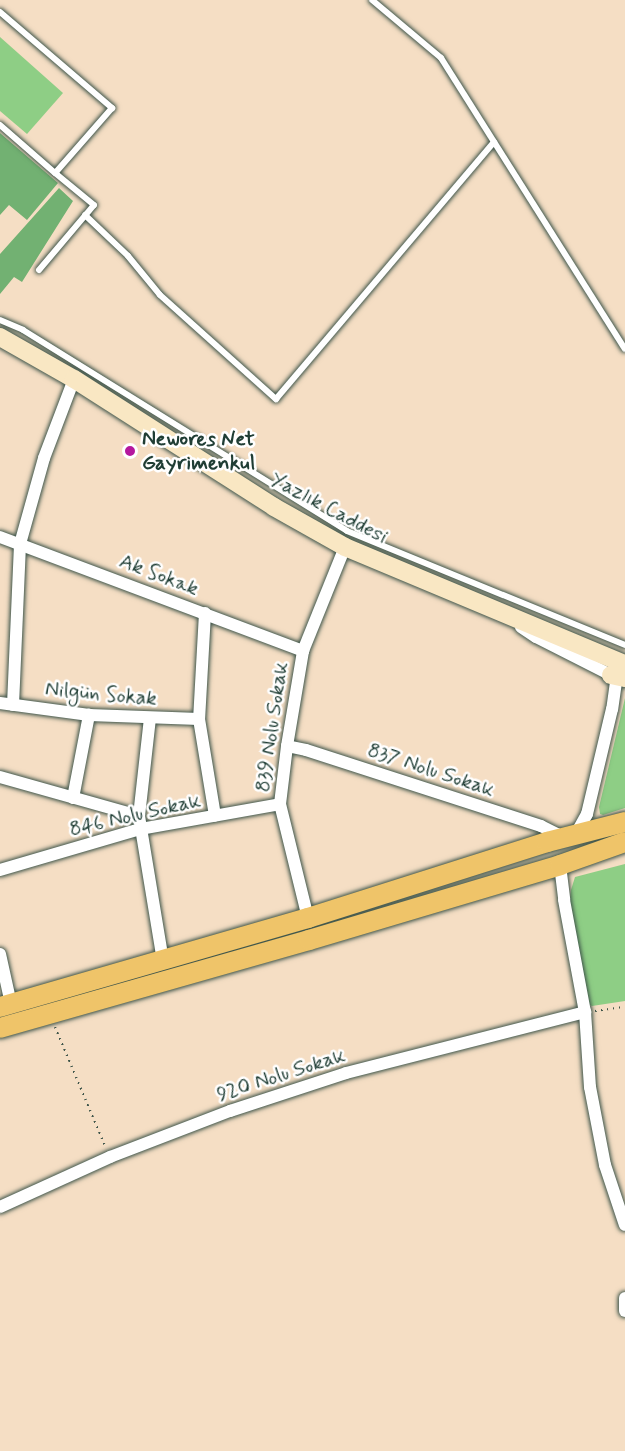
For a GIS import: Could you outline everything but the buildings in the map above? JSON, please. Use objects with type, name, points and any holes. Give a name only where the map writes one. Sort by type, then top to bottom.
[{"type":"main road","name":"Yazlık Caddesi","points":[[0,333],[265,501],[345,547],[503,614],[620,672]]},
{"type":"main road","points":[[5,1006],[308,918],[625,822]]},
{"type":"main road","points":[[0,1028],[560,865],[620,844]]},
{"type":"street","points":[[6,704],[20,544],[44,458],[74,379]]},
{"type":"street","name":"Ak Sokak","points":[[0,537],[303,651]]},
{"type":"street","name":"839 Nolu Sokak","points":[[308,918],[280,804],[303,651],[345,547]]},
{"type":"street","points":[[205,614],[199,719],[215,816]]},
{"type":"street","points":[[567,838],[587,814],[620,672]]},
{"type":"street","name":"Nilgün Sokak","points":[[6,704],[88,715],[199,719]]},
{"type":"street","points":[[73,798],[88,715]]},
{"type":"street","points":[[150,718],[139,816],[163,961]]},
{"type":"street","name":"837 Nolu Sokak","points":[[287,746],[306,750],[541,826],[567,838]]},
{"type":"street","points":[[0,777],[139,816]]},
{"type":"street","name":"846 Nolu Sokak","points":[[0,870],[140,829],[280,804]]},
{"type":"street","points":[[560,865],[585,1012],[590,1087],[605,1165],[625,1225]]},
{"type":"street","points":[[0,954],[5,1006]]},
{"type":"street","name":"920 Nolu Sokak","points":[[0,1207],[110,1157],[230,1111],[346,1072],[585,1012]]},
{"type":"street","points":[[625,1298],[625,1311]]},
{"type":"lane","points":[[372,0],[441,58],[625,349]]},
{"type":"lane","points":[[0,12],[112,108],[56,173]]},
{"type":"lane","points":[[0,125],[94,205],[39,270]]},
{"type":"lane","points":[[85,215],[128,256],[160,295],[276,399],[494,142]]},
{"type":"lane","points":[[0,333],[23,330],[347,531],[625,645]]},
{"type":"path","points":[[585,1012],[625,1008]]},
{"type":"path","points":[[49,1014],[110,1157]]},
{"type":"green space","points":[[0,37],[63,93],[27,134],[0,111]]},
{"type":"green space","points":[[0,133],[58,183],[27,220],[9,205],[0,215]]},
{"type":"green space","points":[[59,188],[73,201],[22,282],[14,277],[0,294],[0,254]]},
{"type":"green space","points":[[625,698],[625,808],[603,815],[600,814],[599,807]]},
{"type":"green space","points":[[625,864],[625,1001],[592,1006],[588,1004],[569,911],[571,890],[575,877]]},
{"type":"place","name":"Newores Net Gayrimenkul","points":[[130,451]]}]
